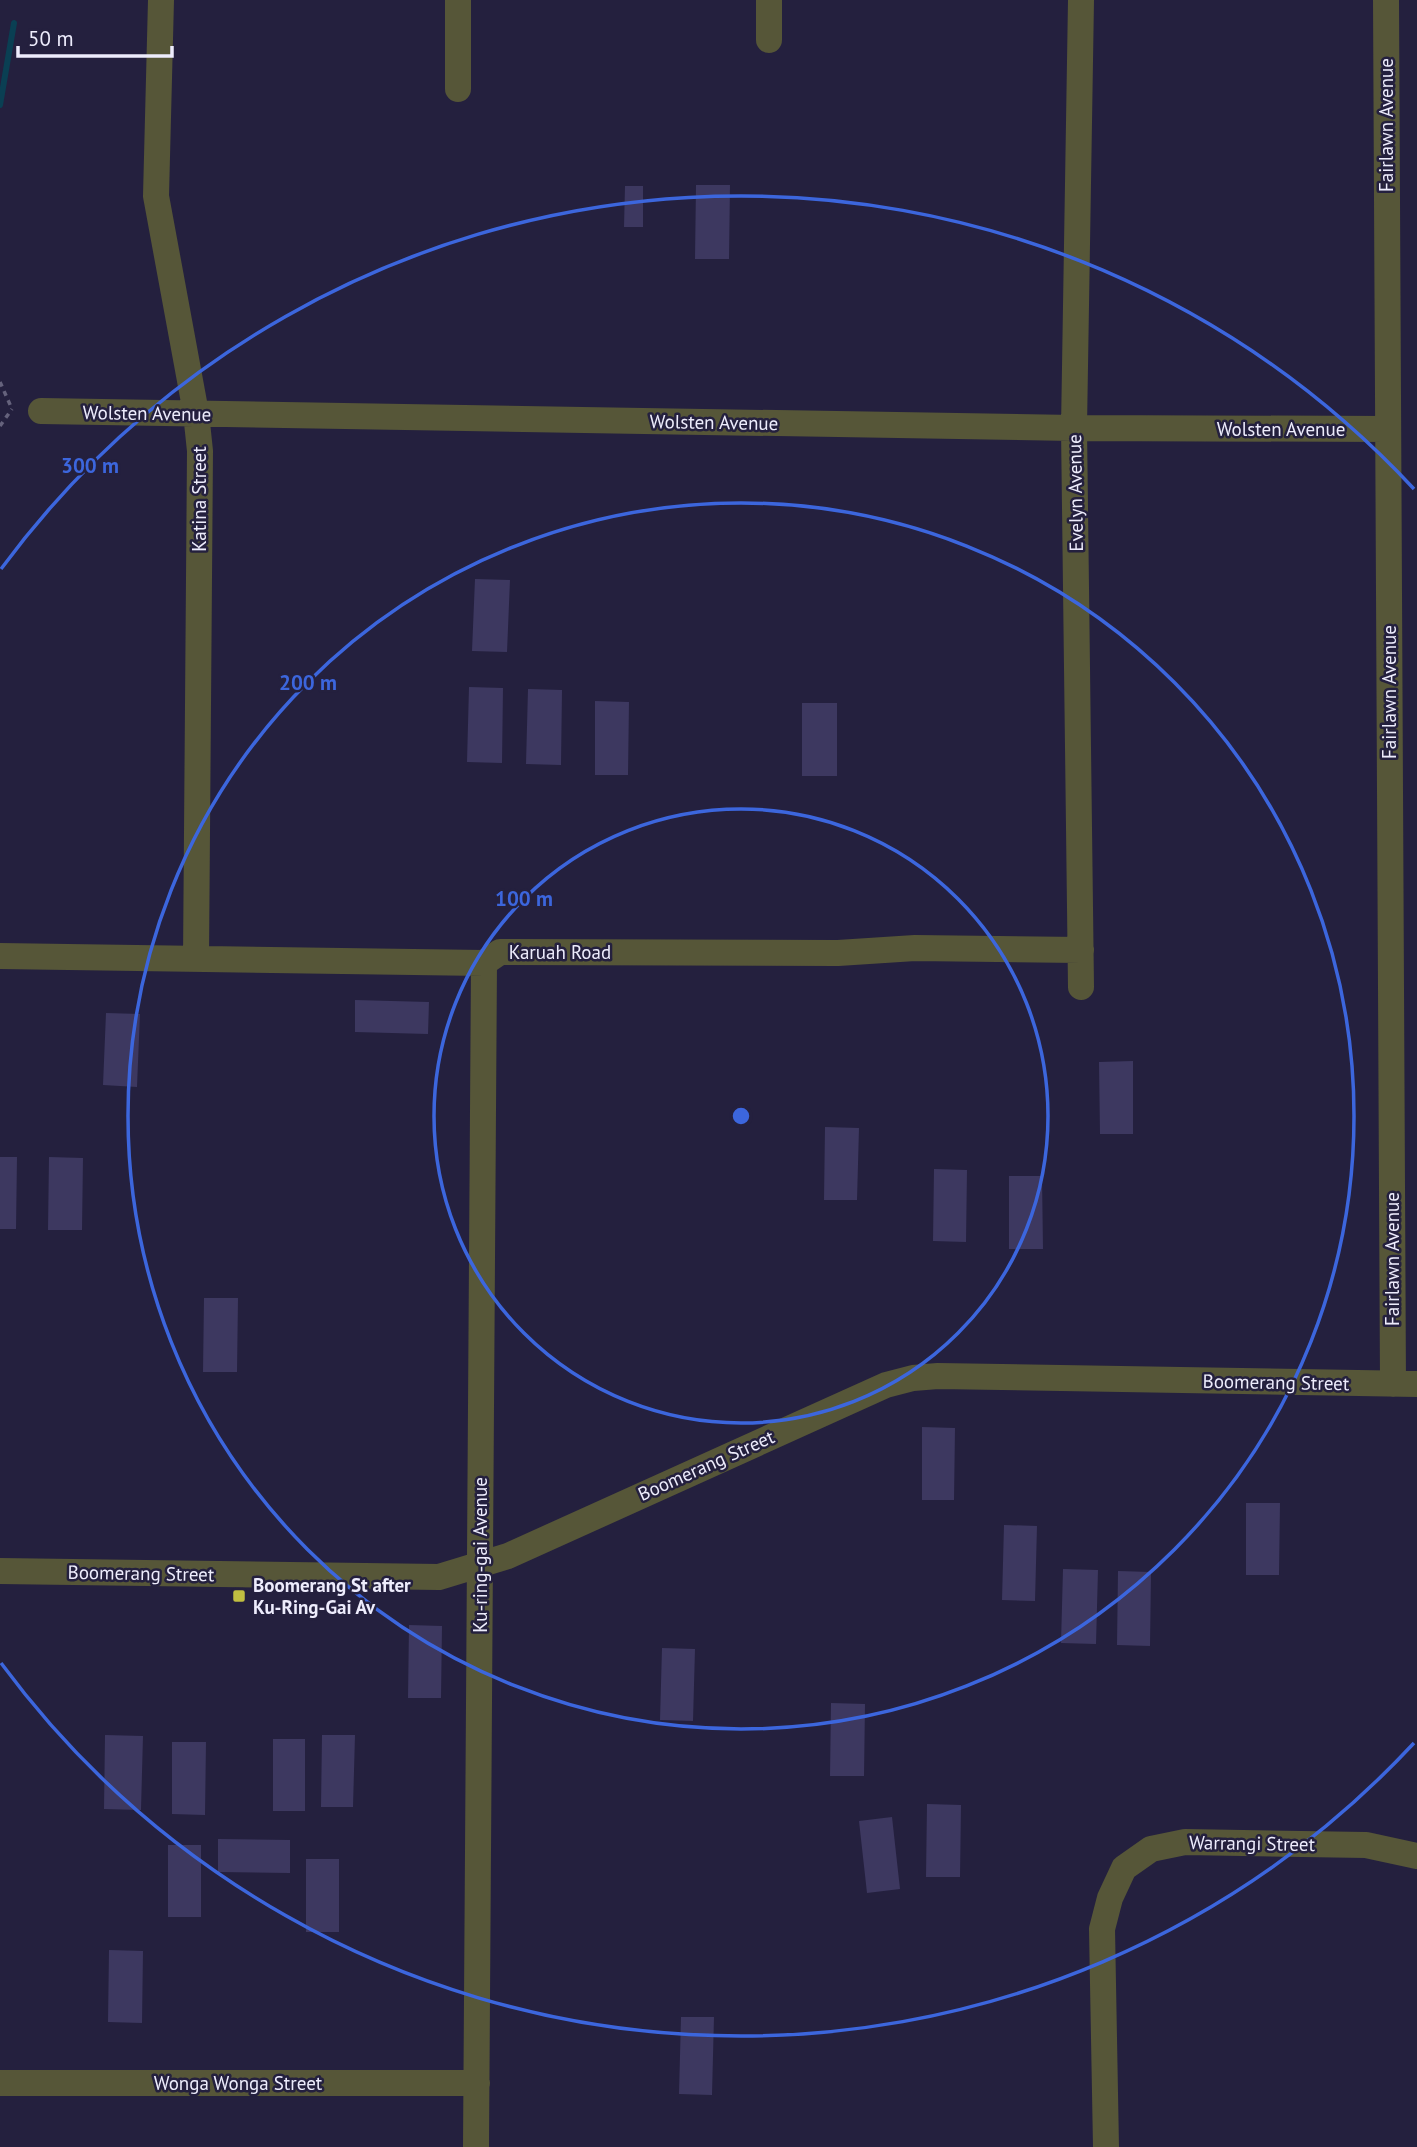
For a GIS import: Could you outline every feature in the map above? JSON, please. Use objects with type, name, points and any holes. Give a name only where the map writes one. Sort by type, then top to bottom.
[{"type":"street","name":"Katina Street","points":[[161,0],[156,196],[196,413],[200,451],[196,959]]},
{"type":"street","points":[[458,0],[458,89]]},
{"type":"street","points":[[769,0],[769,40]]},
{"type":"street","name":"Evelyn Avenue","points":[[1081,0],[1074,428],[1081,987]]},
{"type":"street","name":"Fairlawn Avenue","points":[[1386,0],[1388,429],[1405,1384]]},
{"type":"street","name":"Wolsten Avenue","points":[[41,411],[1074,428],[1388,429]]},
{"type":"street","name":"Karuah Road","points":[[0,956],[484,963],[500,952],[838,953],[915,948],[1082,950]]},
{"type":"street","name":"Ku-ring-gai Avenue","points":[[476,2147],[484,963]]},
{"type":"street","name":"Boomerang Street","points":[[0,1571],[439,1577],[480,1567],[508,1556],[886,1385],[913,1378],[938,1376],[1405,1384]]},
{"type":"street","name":"Warrangi Street","points":[[1105,2147],[1102,1929],[1110,1898],[1124,1868],[1151,1849],[1185,1842],[1366,1845],[1417,1856]]},
{"type":"street","name":"Wonga Wonga Street","points":[[0,2083],[477,2083]]},
{"type":"path","points":[[0,382],[12,409],[0,426]]},
{"type":"shaded area","points":[[696,185],[730,185],[729,259],[695,259]]},
{"type":"shaded area","points":[[625,186],[643,186],[643,227],[624,227]]},
{"type":"shaded area","points":[[475,579],[510,580],[507,652],[472,651]]},
{"type":"shaded area","points":[[469,687],[503,688],[502,763],[467,762]]},
{"type":"shaded area","points":[[528,689],[562,690],[561,765],[526,764]]},
{"type":"shaded area","points":[[595,701],[629,702],[628,775],[595,775]]},
{"type":"shaded area","points":[[802,703],[837,703],[837,776],[802,776]]},
{"type":"shaded area","points":[[355,1000],[429,1002],[428,1034],[355,1032]]},
{"type":"shaded area","points":[[106,1013],[140,1014],[137,1087],[103,1085]]},
{"type":"shaded area","points":[[1133,1061],[1133,1134],[1100,1134],[1099,1062]]},
{"type":"shaded area","points":[[825,1127],[859,1128],[857,1200],[824,1200]]},
{"type":"shaded area","points":[[0,1157],[17,1157],[16,1229],[0,1229]]},
{"type":"shaded area","points":[[49,1157],[83,1158],[82,1230],[48,1230]]},
{"type":"shaded area","points":[[934,1169],[967,1170],[966,1242],[933,1241]]},
{"type":"shaded area","points":[[1009,1176],[1042,1176],[1043,1249],[1009,1249]]},
{"type":"shaded area","points":[[204,1298],[238,1298],[237,1372],[203,1372]]},
{"type":"shaded area","points":[[922,1427],[955,1428],[954,1500],[922,1500]]},
{"type":"shaded area","points":[[1246,1503],[1280,1503],[1279,1575],[1246,1575]]},
{"type":"shaded area","points":[[1004,1525],[1037,1526],[1035,1601],[1002,1600]]},
{"type":"shaded area","points":[[1063,1569],[1098,1570],[1096,1644],[1061,1643]]},
{"type":"shaded area","points":[[1118,1571],[1151,1572],[1150,1646],[1117,1645]]},
{"type":"shaded area","points":[[409,1625],[442,1626],[441,1698],[408,1698]]},
{"type":"shaded area","points":[[662,1648],[695,1649],[693,1721],[660,1720]]},
{"type":"shaded area","points":[[831,1703],[865,1704],[864,1776],[830,1776]]},
{"type":"shaded area","points":[[105,1735],[143,1736],[141,1810],[104,1809]]},
{"type":"shaded area","points":[[322,1735],[355,1735],[353,1807],[321,1807]]},
{"type":"shaded area","points":[[273,1739],[305,1739],[305,1811],[273,1811]]},
{"type":"shaded area","points":[[172,1742],[206,1742],[205,1815],[172,1814]]},
{"type":"shaded area","points":[[927,1804],[961,1805],[960,1877],[926,1877]]},
{"type":"shaded area","points":[[892,1817],[900,1889],[867,1893],[859,1821]]},
{"type":"shaded area","points":[[218,1839],[290,1840],[290,1873],[218,1872]]},
{"type":"shaded area","points":[[168,1845],[201,1845],[201,1917],[168,1917]]},
{"type":"shaded area","points":[[306,1859],[339,1859],[339,1932],[306,1932]]},
{"type":"shaded area","points":[[109,1950],[143,1951],[142,2023],[108,2022]]},
{"type":"shaded area","points":[[681,2017],[714,2017],[712,2095],[679,2094]]},
{"type":"waterway","points":[[0,105],[14,23]]},
{"type":"place","name":"Boomerang St after Ku-Ring-Gai Av","points":[[239,1596]]}]
